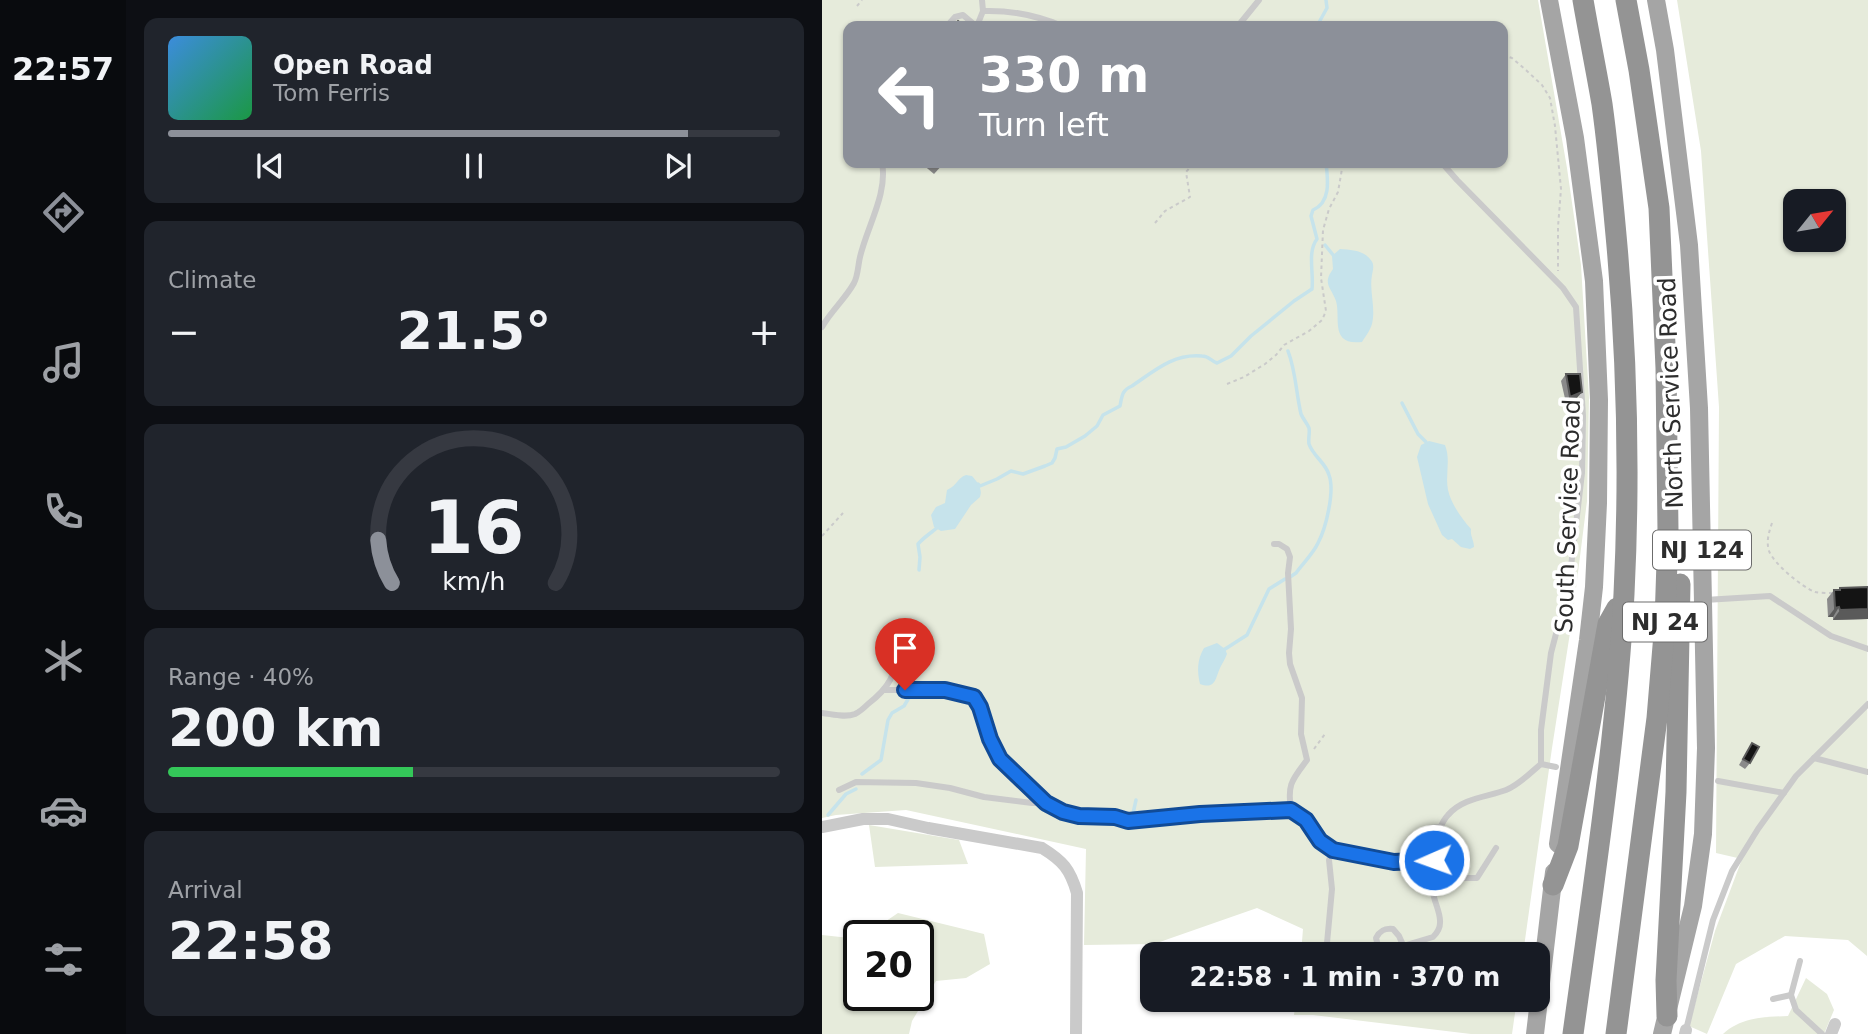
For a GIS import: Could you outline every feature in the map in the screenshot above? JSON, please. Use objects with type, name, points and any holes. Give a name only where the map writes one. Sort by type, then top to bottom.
[{"type":"highway","name":"NJ 24","points":[[1616,1034],[1657,718],[1665,622],[1668,531],[1666,368],[1659,208],[1626,0]]},
{"type":"highway","name":"NJ 24","points":[[1573,1034],[1615,713],[1624,593],[1626,430],[1621,287],[1602,105],[1583,4]]},
{"type":"highway","points":[[1665,1025],[1678,702],[1680,545],[1666,368]]},
{"type":"highway","points":[[1553,885],[1568,846],[1608,624],[1624,593]]},
{"type":"main road","name":"South Service Road","points":[[1535,1034],[1594,587],[1598,503],[1599,400],[1592,268],[1575,138],[1549,0]]},
{"type":"main road","name":"North Service Road","points":[[1656,0],[1665,50],[1689,245],[1699,408],[1706,748],[1703,834],[1692,906],[1665,1025]]},
{"type":"street","points":[[822,827],[863,819],[888,819],[1042,848],[1058,858],[1072,876],[1077,893],[1076,1034]]},
{"type":"lane","points":[[979,21],[984,11],[981,0]]},
{"type":"lane","points":[[1242,21],[1259,0]]},
{"type":"lane","points":[[984,11],[1005,10],[1049,21]]},
{"type":"lane","points":[[951,21],[963,15],[971,21]]},
{"type":"lane","points":[[822,327],[854,284],[882,189],[883,168]]},
{"type":"lane","points":[[1446,168],[1557,283],[1576,307],[1583,416],[1582,473],[1570,575],[1551,653],[1542,722],[1541,764]]},
{"type":"lane","points":[[1274,544],[1287,549],[1290,557],[1289,653],[1302,698],[1301,734],[1307,758],[1292,780],[1289,796],[1291,810]]},
{"type":"lane","points":[[1703,600],[1770,596],[1831,636],[1867,649]]},
{"type":"lane","points":[[822,713],[844,716],[855,714],[885,690],[893,678],[899,648]]},
{"type":"lane","points":[[885,690],[945,690],[974,697],[1000,759],[1046,803],[1063,812],[1079,816],[1115,817],[1128,821],[1200,814],[1291,810],[1306,820],[1320,841],[1333,850],[1394,862],[1434,860],[1454,878],[1477,878],[1496,848]]},
{"type":"lane","points":[[1685,1032],[1713,920],[1732,871],[1796,776],[1867,704]]},
{"type":"lane","points":[[1814,758],[1867,772]]},
{"type":"lane","points":[[1414,942],[1433,937],[1439,931],[1441,922],[1433,894],[1431,873],[1440,827],[1447,815],[1457,806],[1509,789],[1541,764],[1556,767]]},
{"type":"lane","points":[[1718,781],[1784,793]]},
{"type":"lane","points":[[839,790],[856,782],[916,783],[984,797],[1046,803]]},
{"type":"lane","points":[[1422,860],[1414,848],[1414,838],[1420,831],[1440,827]]},
{"type":"lane","points":[[1327,942],[1332,889],[1329,860],[1333,850]]},
{"type":"lane","points":[[1377,942],[1379,933],[1386,928],[1393,929],[1402,942]]},
{"type":"lane","points":[[1800,961],[1791,995],[1796,1010],[1822,1034]]},
{"type":"lane","points":[[1773,999],[1791,995]]},
{"type":"path","points":[[857,6],[862,0]]},
{"type":"path","points":[[1508,57],[1542,85],[1550,98],[1561,190],[1557,283]]},
{"type":"path","points":[[1155,223],[1165,211],[1190,197],[1186,172],[1190,168]]},
{"type":"path","points":[[1227,384],[1265,363],[1284,345],[1322,320],[1326,311],[1321,278],[1323,230],[1329,209],[1338,192],[1342,168]]},
{"type":"path","points":[[822,536],[843,513]]},
{"type":"path","points":[[1772,523],[1768,537],[1769,551],[1775,561],[1815,592],[1842,593]]},
{"type":"path","points":[[1307,758],[1325,734]]},
{"type":"green space","points":[[822,0],[1538,0],[1581,265],[1589,398],[1587,501],[1525,942],[1302,942],[1303,929],[1257,908],[1160,942],[1084,945],[1086,849],[906,810],[822,818]]},
{"type":"green space","points":[[1677,0],[1868,0],[1867,956],[1848,940],[1785,936],[1736,964],[1707,1034],[1689,1026],[1715,931],[1742,859],[1716,853],[1719,407],[1701,151]]},
{"type":"green space","points":[[869,825],[959,840],[968,864],[875,867]]},
{"type":"green space","points":[[898,913],[927,920],[888,920]]},
{"type":"green space","points":[[934,922],[984,934],[990,964],[966,978],[936,981],[934,984]]},
{"type":"green space","points":[[822,935],[843,937],[843,1011],[918,1011],[909,1034],[822,1034]]},
{"type":"green space","points":[[1806,978],[1827,994],[1834,1010],[1824,1034],[1723,1034],[1746,1021],[1788,1016]]},
{"type":"green space","points":[[1294,1012],[1515,1012],[1512,1034],[1471,1034],[1294,1015]]},
{"type":"water","points":[[1340,249],[1364,254],[1373,265],[1373,318],[1362,342],[1345,340],[1338,329],[1336,301],[1328,285],[1328,278],[1333,269],[1332,256]]},
{"type":"water","points":[[1429,441],[1445,445],[1448,456],[1448,490],[1457,511],[1471,529],[1474,547],[1470,549],[1461,547],[1442,535],[1428,504],[1417,457],[1421,445]]},
{"type":"water","points":[[966,475],[972,476],[978,483],[980,497],[971,505],[955,529],[941,531],[934,527],[931,515],[936,507],[945,503],[947,490]]},
{"type":"water","points":[[1217,643],[1227,654],[1213,684],[1200,684],[1198,666],[1202,652],[1204,648]]},
{"type":"building","points":[[1566,374],[1580,374],[1582,392],[1570,397]]},
{"type":"building","points":[[1577,478],[1579,495],[1567,495],[1567,479]]},
{"type":"building","points":[[1868,587],[1868,609],[1835,608],[1834,590]]},
{"type":"building","points":[[1752,743],[1759,747],[1750,763],[1743,759]]},
{"type":"waterway","points":[[1320,21],[1327,8],[1326,0]]},
{"type":"waterway","points":[[978,484],[980,486],[1011,471],[1023,474],[1052,463],[1057,449],[1085,436],[1097,426],[1103,415],[1120,406],[1126,389],[1165,364],[1182,357],[1204,356],[1217,363],[1231,356],[1251,336],[1312,289],[1312,250],[1317,239],[1311,216],[1326,196],[1326,168]]},
{"type":"waterway","points":[[1325,245],[1334,256]]},
{"type":"waterway","points":[[1288,351],[1301,414],[1309,428],[1309,444],[1331,482],[1327,519],[1318,543],[1311,555],[1290,577]]},
{"type":"waterway","points":[[1402,403],[1418,434],[1426,442]]},
{"type":"waterway","points":[[919,570],[918,544],[938,527]]},
{"type":"waterway","points":[[1222,651],[1247,635],[1269,589],[1285,579]]},
{"type":"waterway","points":[[910,686],[911,673],[922,656],[922,640]]},
{"type":"waterway","points":[[862,774],[881,760],[888,720],[892,713],[904,706],[910,696]]},
{"type":"waterway","points":[[828,815],[846,794],[856,789]]},
{"type":"waterway","points":[[1132,818],[1136,800]]},
{"type":"route","points":[[905,690],[945,690],[974,697],[1000,759],[1046,803],[1063,812],[1139,821],[1200,814],[1291,810],[1306,820],[1320,841],[1333,850],[1394,862],[1434,860]]}]
